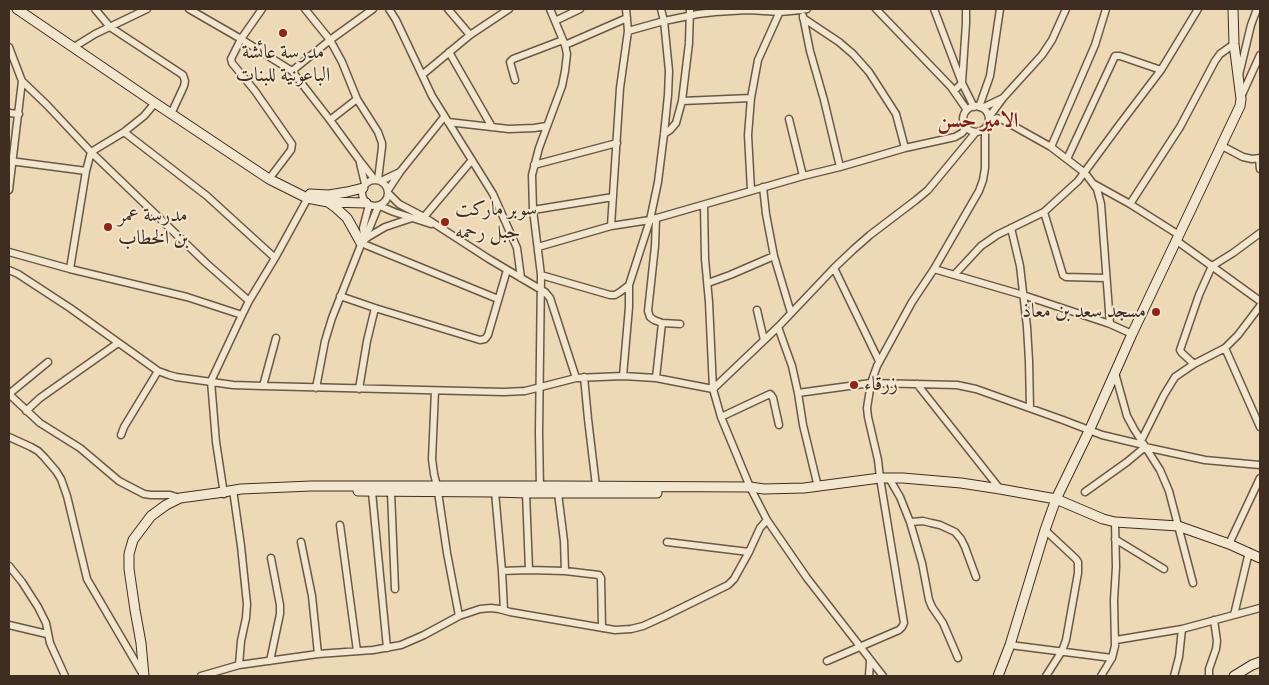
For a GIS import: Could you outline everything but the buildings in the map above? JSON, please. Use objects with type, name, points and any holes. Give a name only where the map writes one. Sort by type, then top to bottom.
[{"type":"street","points":[[17,9],[269,180],[328,202],[379,206],[436,225]]},
{"type":"street","points":[[95,9],[110,27],[183,75],[184,86],[171,114]]},
{"type":"street","points":[[74,47],[95,34],[147,9]]},
{"type":"street","points":[[189,9],[292,71],[360,161],[378,180],[384,183],[388,192],[399,204],[424,217],[507,270],[541,288],[550,298],[576,378]]},
{"type":"street","points":[[262,9],[240,39],[231,61],[291,142],[291,150],[269,180]]},
{"type":"street","points":[[305,9],[330,40],[342,62],[357,99],[374,124],[382,143],[378,180]]},
{"type":"street","points":[[292,71],[330,40],[373,9]]},
{"type":"street","points":[[389,9],[432,96],[493,194],[515,243],[521,278]]},
{"type":"street","points":[[448,9],[470,35]]},
{"type":"street","points":[[422,75],[470,35],[508,9]]},
{"type":"street","points":[[540,490],[541,274],[533,210],[532,175],[539,148],[562,86],[566,61],[564,43],[550,9]]},
{"type":"street","points":[[555,21],[580,9]]},
{"type":"street","points":[[611,226],[620,88],[628,31],[626,9]]},
{"type":"street","points":[[661,9],[669,71],[668,95],[653,219],[655,246],[648,311],[650,317],[654,320],[662,323],[680,324]]},
{"type":"street","points":[[876,9],[954,91],[967,110]]},
{"type":"street","points":[[934,9],[962,83],[978,107],[985,110],[989,119]]},
{"type":"street","points":[[954,91],[962,83],[966,9]]},
{"type":"street","points":[[978,107],[990,76],[1000,9]]},
{"type":"street","points":[[1003,98],[967,110],[963,121],[966,128],[976,132],[981,132],[985,128],[1003,98],[1042,55],[1052,40],[1066,9]]},
{"type":"street","points":[[1051,147],[1085,71],[1106,9]]},
{"type":"street","points":[[955,274],[981,246],[1011,228],[1044,212],[1085,173],[1162,70],[1198,9]]},
{"type":"street","points":[[1233,9],[1234,44],[1241,99]]},
{"type":"street","points":[[1238,78],[1256,9]]},
{"type":"street","points":[[751,190],[748,135],[750,98],[758,60],[781,10]]},
{"type":"street","points":[[628,31],[690,12],[804,10],[810,51],[840,167]]},
{"type":"street","points":[[664,134],[676,123],[682,101],[690,12]]},
{"type":"street","points":[[515,80],[510,62],[513,59],[564,43],[628,18]]},
{"type":"street","points":[[804,18],[839,42],[869,72],[896,114],[905,148]]},
{"type":"street","points":[[1130,204],[1180,127],[1214,62],[1220,54],[1234,44]]},
{"type":"street","points":[[9,48],[12,64],[22,81],[91,152],[206,263],[249,301]]},
{"type":"street","points":[[449,52],[492,127]]},
{"type":"street","points":[[998,676],[1056,499],[1237,114],[1241,99],[1260,55]]},
{"type":"street","points":[[1067,159],[1115,56],[1162,70]]},
{"type":"street","points":[[9,190],[22,81]]},
{"type":"street","points":[[682,101],[750,98]]},
{"type":"street","points":[[330,120],[357,99]]},
{"type":"street","points":[[70,269],[86,170],[91,152],[124,132],[144,116],[155,103]]},
{"type":"street","points":[[9,113],[19,114]]},
{"type":"street","points":[[989,119],[997,118],[1003,120],[1051,147],[1085,173],[1097,189],[1101,204],[1110,324]]},
{"type":"street","points":[[446,119],[492,127],[534,128],[547,126]]},
{"type":"street","points":[[316,388],[325,341],[362,240],[379,206],[386,201],[388,192],[400,172],[446,119]]},
{"type":"street","points":[[789,119],[803,176]]},
{"type":"street","points":[[538,247],[611,226],[653,219],[905,148],[955,137],[966,128]]},
{"type":"street","points":[[827,661],[899,630],[904,623],[884,478],[868,417],[867,408],[871,383],[879,361],[912,302],[934,269],[979,191],[983,180],[986,155],[985,128]]},
{"type":"street","points":[[124,132],[207,196],[275,258]]},
{"type":"street","points":[[713,389],[778,327],[834,268],[870,235],[928,190],[976,132]]},
{"type":"street","points":[[534,165],[616,143]]},
{"type":"street","points":[[1222,146],[1243,157],[1252,160],[1259,159],[1260,169]]},
{"type":"street","points":[[424,217],[472,160]]},
{"type":"street","points":[[11,161],[86,170]]},
{"type":"street","points":[[360,161],[364,186],[362,196],[368,204],[362,240]]},
{"type":"street","points":[[308,196],[347,192],[364,186],[372,180],[378,180],[400,172]]},
{"type":"street","points":[[1092,183],[1130,204],[1260,301]]},
{"type":"street","points":[[763,187],[774,256],[791,313]]},
{"type":"street","points":[[239,665],[247,604],[241,546],[226,492],[216,442],[211,381],[249,301],[275,258],[308,196]]},
{"type":"street","points":[[533,210],[613,197]]},
{"type":"street","points":[[328,202],[347,218],[362,240],[498,299]]},
{"type":"street","points":[[704,205],[705,259],[708,282],[713,389],[721,417],[767,520],[807,578],[883,676]]},
{"type":"street","points":[[1044,212],[1063,275],[1066,277],[1106,278]]},
{"type":"street","points":[[362,240],[385,227],[412,218]]},
{"type":"street","points":[[624,376],[629,307],[628,284],[653,219]]},
{"type":"street","points":[[1011,228],[1020,266],[1029,352],[1030,408]]},
{"type":"street","points":[[1194,364],[1180,350],[1199,295],[1212,266],[1260,233]]},
{"type":"street","points":[[9,254],[187,297],[242,315]]},
{"type":"street","points":[[708,282],[730,275],[774,256]]},
{"type":"street","points":[[9,262],[18,274]]},
{"type":"street","points":[[834,268],[879,361]]},
{"type":"street","points":[[934,269],[1023,295],[1110,324],[1132,334]]},
{"type":"street","points":[[9,270],[70,308],[158,370],[169,375],[233,384],[263,386],[504,392],[525,391],[576,378],[624,376],[656,378],[713,389]]},
{"type":"street","points":[[340,296],[480,340],[485,339],[488,335],[507,270]]},
{"type":"street","points":[[541,274],[610,295],[620,292],[628,284]]},
{"type":"street","points":[[1085,492],[1127,462],[1144,444],[1170,384],[1175,378],[1194,364],[1225,348],[1238,335],[1260,306]]},
{"type":"street","points":[[359,389],[375,308]]},
{"type":"street","points":[[757,310],[764,340]]},
{"type":"street","points":[[656,378],[662,323]]},
{"type":"street","points":[[778,327],[792,366],[803,425],[818,487]]},
{"type":"street","points":[[263,386],[276,338]]},
{"type":"street","points":[[26,411],[40,398],[118,343]]},
{"type":"street","points":[[1225,348],[1260,427]]},
{"type":"street","points":[[48,362],[9,394],[46,427],[80,448],[126,486],[148,495],[170,495],[180,498]]},
{"type":"street","points":[[121,435],[158,370]]},
{"type":"street","points":[[1115,373],[1127,416],[1165,480],[1193,583]]},
{"type":"street","points":[[584,377],[596,486]]},
{"type":"street","points":[[798,393],[871,383],[965,386],[1102,435],[1204,460],[1260,465]]},
{"type":"street","points":[[917,384],[1000,489]]},
{"type":"street","points":[[435,391],[432,459],[459,616]]},
{"type":"street","points":[[721,417],[770,394],[773,398],[778,425]]},
{"type":"street","points":[[9,438],[38,451],[61,478],[87,579],[144,675]]},
{"type":"street","points":[[884,478],[900,497],[910,522],[922,564],[929,600],[943,623],[958,658]]},
{"type":"street","points":[[371,489],[391,492],[438,489],[526,493],[540,490],[558,493],[764,490],[818,487],[884,478],[903,478],[1000,489],[1056,499],[1104,520],[1178,526],[1259,556]]},
{"type":"street","points":[[1229,544],[1260,478]]},
{"type":"street","points":[[144,675],[141,644],[128,569],[129,554],[134,540],[151,516],[180,498],[275,487],[540,490],[596,486],[752,490]]},
{"type":"street","points":[[371,489],[388,648]]},
{"type":"street","points":[[391,492],[396,589]]},
{"type":"street","points":[[495,492],[504,610]]},
{"type":"street","points":[[526,493],[530,570]]},
{"type":"street","points":[[558,493],[564,541],[565,572]]},
{"type":"street","points":[[201,676],[239,665],[318,654],[388,648],[410,641],[459,616],[480,609],[504,610],[602,628],[624,630],[643,626],[723,588],[734,579],[760,528],[767,520]]},
{"type":"street","points":[[910,522],[923,521],[951,530],[957,534],[965,547],[976,578]]},
{"type":"street","points":[[1101,676],[1112,658],[1116,640],[1114,522]]},
{"type":"street","points":[[340,525],[357,651]]},
{"type":"street","points":[[1045,530],[1078,562],[1078,573],[1066,640],[1062,651],[1046,676]]},
{"type":"street","points":[[1115,539],[1164,569]]},
{"type":"street","points":[[301,542],[312,596],[318,654]]},
{"type":"street","points":[[667,542],[749,552]]},
{"type":"street","points":[[1234,615],[1249,552]]},
{"type":"street","points":[[270,661],[280,614],[271,558]]},
{"type":"street","points":[[9,566],[38,607],[46,623],[50,644],[65,676]]},
{"type":"street","points":[[502,571],[530,570],[599,575],[602,628]]},
{"type":"street","points":[[1116,640],[1182,629],[1260,608]]},
{"type":"street","points":[[1209,676],[1218,641],[1214,620]]},
{"type":"street","points":[[9,626],[47,634]]},
{"type":"street","points":[[1174,676],[1179,657],[1182,629]]},
{"type":"street","points":[[1010,644],[1112,658]]},
{"type":"street","points":[[869,676],[870,661]]},
{"type":"street","points":[[1234,676],[1260,662]]},
{"type":"place","name":"مدرسة عائشة الباعونية للبنات","points":[[283,33]]},
{"type":"place","name":"سوبر ماركت جبل رحمه","points":[[445,222]]},
{"type":"place","name":"مدرسة عمر بن الخطاب","points":[[108,227]]},
{"type":"place","name":"مسجد سعد بن معاذ","points":[[1156,312]]},
{"type":"place","name":"زرقاء","points":[[854,385]]},
{"type":"district","name":"الامير حسن","points":[[978,122]]}]
